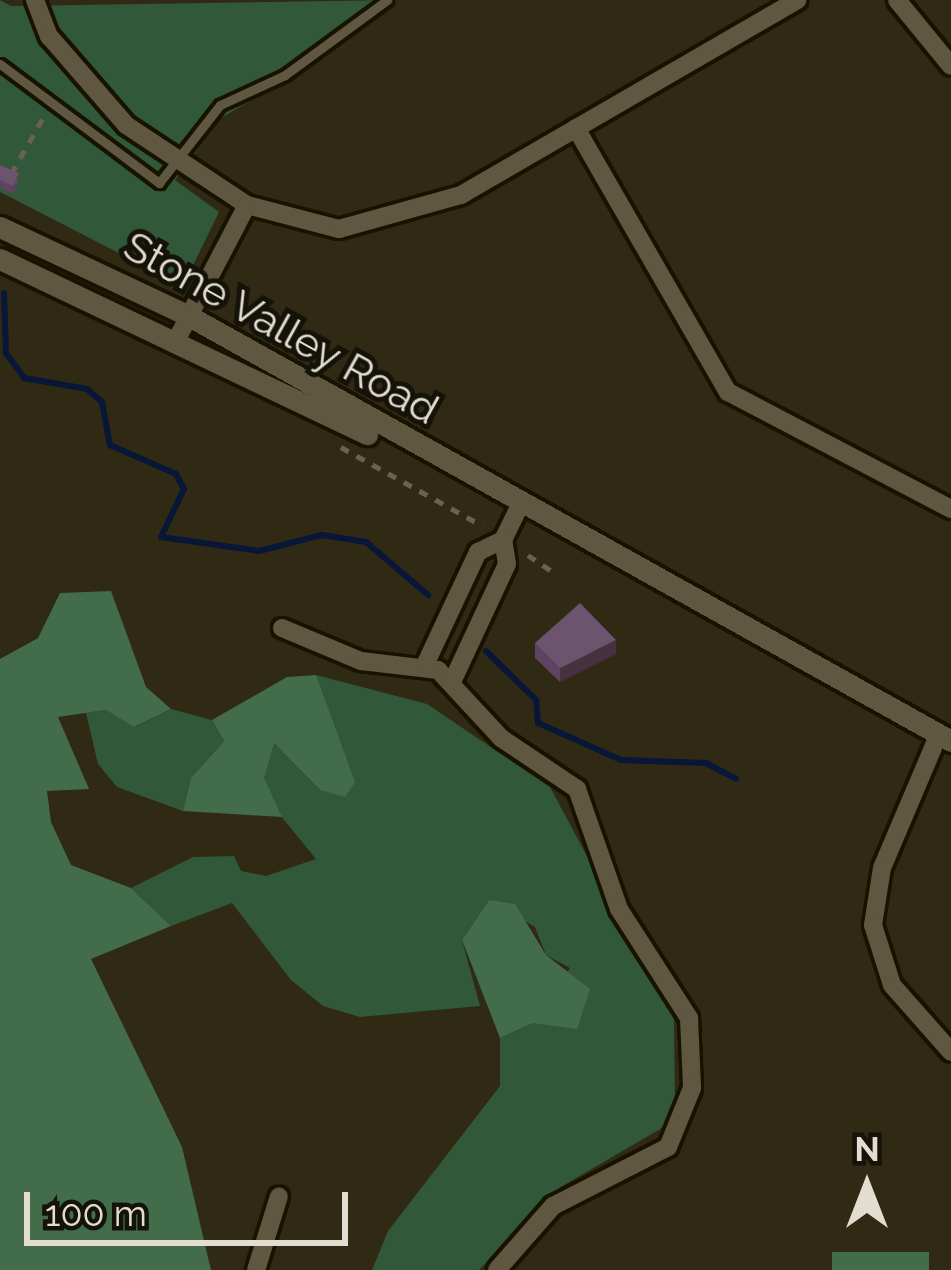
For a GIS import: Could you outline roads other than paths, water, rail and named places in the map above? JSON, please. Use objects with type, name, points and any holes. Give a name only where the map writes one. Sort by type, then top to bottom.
[{"type":"street","points":[[35,0],[80,79],[180,163],[247,205],[368,227],[461,195],[798,0]]},
{"type":"street","points":[[897,0],[951,66]]},
{"type":"street","points":[[576,128],[728,392],[951,509]]},
{"type":"street","points":[[176,341],[247,205]]},
{"type":"street","name":"Stone Valley Road","points":[[0,227],[189,316],[519,507],[944,738]]},
{"type":"street","name":"Stone Valley Road","points":[[0,259],[519,507]]},
{"type":"street","points":[[438,672],[507,564],[503,540],[519,507]]},
{"type":"street","points":[[438,672],[478,552],[503,540]]},
{"type":"street","points":[[282,628],[361,661],[438,672],[483,722],[590,807],[610,887],[681,997],[691,1043],[692,1088],[668,1147],[553,1206],[497,1270]]},
{"type":"street","points":[[944,738],[882,868],[873,925],[892,985],[951,1052]]},
{"type":"street","points":[[256,1270],[279,1196]]},
{"type":"lane","points":[[0,64],[51,107],[159,183],[180,163],[220,105],[286,75],[387,0]]},
{"type":"waterway","points":[[4,293],[6,353],[24,378],[87,389],[102,402],[110,445],[176,474],[184,489],[161,537],[259,551],[322,535],[366,542],[428,595]]},
{"type":"waterway","points":[[486,651],[536,700],[538,723],[621,760],[706,763],[736,779]]}]
